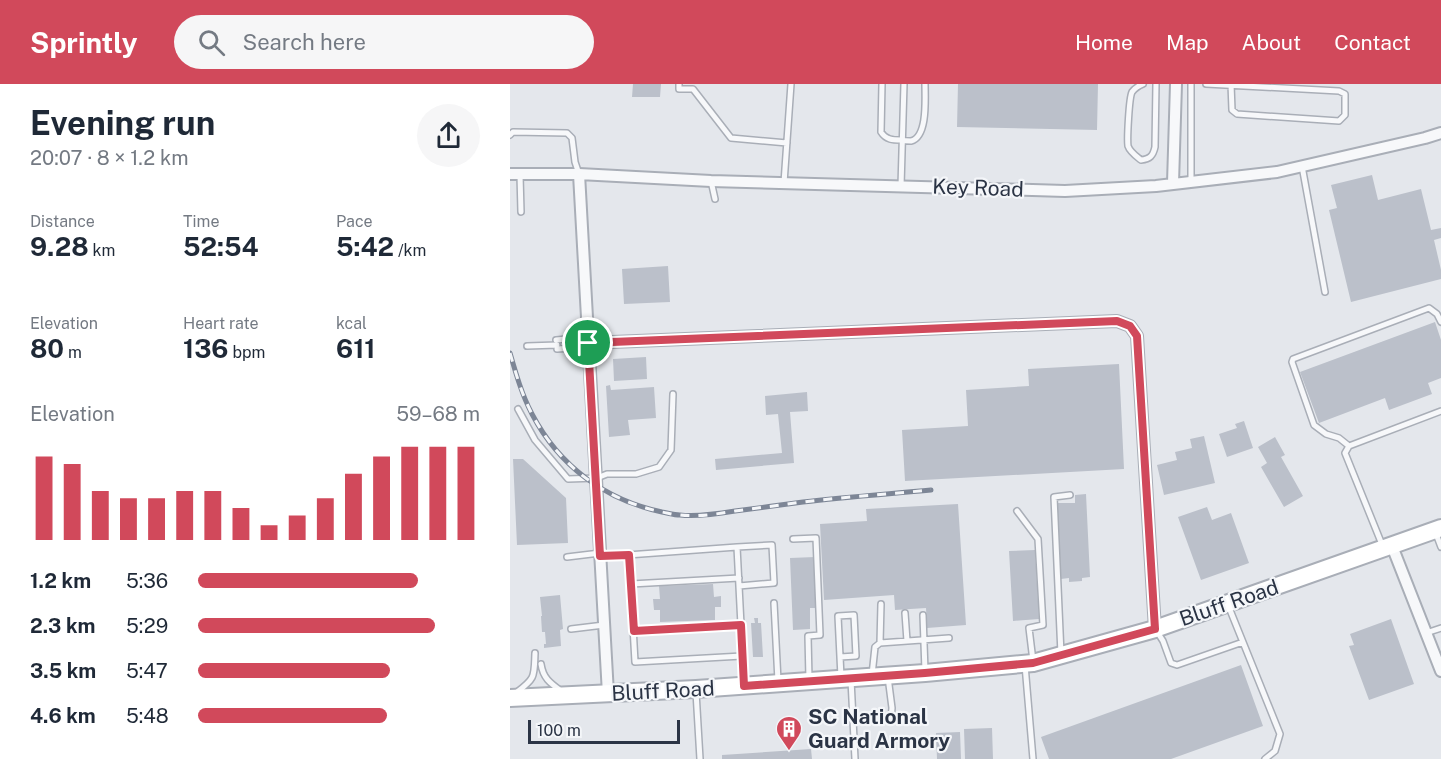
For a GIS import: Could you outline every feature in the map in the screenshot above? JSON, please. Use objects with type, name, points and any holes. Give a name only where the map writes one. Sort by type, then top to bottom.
[{"type":"main road","name":"Bluff Road","points":[[510,698],[744,686],[1029,663],[1155,629],[1438,529]]},
{"type":"street","points":[[1173,183],[1176,84]]},
{"type":"street","name":"Key Road","points":[[515,174],[579,174],[711,181],[1065,191],[1156,186],[1276,172],[1441,133]]},
{"type":"street","points":[[579,174],[608,694]]},
{"type":"street","points":[[588,342],[1117,321],[1130,326],[1137,336],[1155,629]]},
{"type":"street","points":[[1388,547],[1441,671]]},
{"type":"lane","points":[[679,84],[679,89],[693,89],[731,138],[787,143]]},
{"type":"lane","points":[[784,183],[791,84]]},
{"type":"lane","points":[[882,84],[881,132],[889,140],[902,141],[912,141],[924,125],[925,84]]},
{"type":"lane","points":[[901,186],[904,84]]},
{"type":"lane","points":[[1143,84],[1131,93],[1128,146],[1132,154],[1141,160],[1153,155],[1155,147],[1156,84]]},
{"type":"lane","points":[[1191,84],[1191,181]]},
{"type":"lane","points":[[1206,84],[1231,84],[1339,91],[1345,94],[1345,115],[1339,121],[1237,114],[1232,110],[1231,84]]},
{"type":"lane","points":[[510,135],[513,132],[567,134],[572,138],[579,174]]},
{"type":"lane","points":[[1302,166],[1325,292]]},
{"type":"lane","points":[[515,174],[521,213]]},
{"type":"lane","points":[[711,181],[715,199]]},
{"type":"lane","points":[[1349,446],[1339,438],[1326,434],[1314,426],[1292,363],[1293,359],[1429,308],[1437,314],[1441,322]]},
{"type":"lane","points":[[556,345],[588,342]]},
{"type":"lane","points":[[527,346],[588,342]]},
{"type":"lane","points":[[518,409],[535,440],[568,479],[597,478],[607,474],[636,474],[659,467],[671,450],[673,394]]},
{"type":"lane","points":[[1388,547],[1345,453],[1349,446],[1441,411]]},
{"type":"lane","points":[[1061,655],[1054,497],[1070,495]]},
{"type":"lane","points":[[1017,511],[1038,539],[1043,625],[1029,628],[1033,759]]},
{"type":"lane","points":[[1438,529],[1441,547]]},
{"type":"lane","points":[[793,539],[816,538],[820,635],[808,636],[809,681]]},
{"type":"lane","points":[[567,557],[629,555],[772,544],[774,584],[739,586]]},
{"type":"lane","points":[[737,547],[744,686]]},
{"type":"lane","points":[[629,555],[635,662],[742,656]]},
{"type":"lane","points":[[631,584],[739,578]]},
{"type":"lane","points":[[774,603],[779,683]]},
{"type":"lane","points":[[1227,603],[1280,734],[1275,751],[1265,759]]},
{"type":"lane","points":[[880,644],[881,604]]},
{"type":"lane","points":[[904,613],[907,641]]},
{"type":"lane","points":[[840,657],[856,656],[854,615],[838,616],[840,657],[846,678],[855,759]]},
{"type":"lane","points":[[922,615],[925,673]]},
{"type":"lane","points":[[571,629],[604,625]]},
{"type":"lane","points":[[634,631],[741,625]]},
{"type":"lane","points":[[1426,633],[1441,628]]},
{"type":"lane","points":[[1155,629],[1163,641],[1171,663],[1177,665],[1243,642]]},
{"type":"lane","points":[[891,720],[892,708],[879,676],[875,647],[880,644],[949,638]]},
{"type":"lane","points":[[510,698],[533,677],[535,653]]},
{"type":"lane","points":[[541,664],[546,679],[567,696]]},
{"type":"lane","points":[[696,689],[700,759]]},
{"type":"building","points":[[633,84],[661,84],[660,97],[632,97]]},
{"type":"building","points":[[958,84],[1098,84],[1097,130],[957,127]]},
{"type":"building","points":[[1372,175],[1378,200],[1421,189],[1431,230],[1441,228],[1441,238],[1434,240],[1441,279],[1351,302],[1329,210],[1337,208],[1331,185]]},
{"type":"building","points":[[668,266],[670,302],[624,304],[622,269]]},
{"type":"building","points":[[1435,322],[1441,340],[1441,378],[1428,383],[1432,394],[1389,410],[1385,398],[1319,423],[1300,372]]},
{"type":"building","points":[[646,357],[647,379],[614,381],[613,359]]},
{"type":"building","points":[[1119,364],[1124,469],[905,481],[902,430],[968,426],[966,390],[1029,386],[1028,369]]},
{"type":"building","points":[[610,385],[611,390],[654,387],[656,418],[628,420],[630,435],[609,437],[606,386]]},
{"type":"building","points":[[807,392],[808,411],[790,412],[794,463],[716,470],[715,459],[782,453],[778,414],[766,415],[765,396]]},
{"type":"building","points":[[1244,421],[1253,448],[1227,457],[1219,434],[1237,428],[1235,424]]},
{"type":"building","points":[[1204,436],[1215,483],[1164,495],[1157,465],[1177,460],[1175,452],[1192,448],[1190,439]]},
{"type":"building","points":[[1275,437],[1285,455],[1281,457],[1303,496],[1284,507],[1261,467],[1267,463],[1258,447]]},
{"type":"building","points":[[513,459],[523,459],[566,498],[568,543],[517,545]]},
{"type":"building","points":[[1086,494],[1090,577],[1082,578],[1082,581],[1069,582],[1069,578],[1061,579],[1057,503],[1075,503],[1075,495]]},
{"type":"building","points":[[958,504],[966,625],[927,628],[926,608],[895,610],[894,595],[824,600],[820,524],[867,521],[866,509]]},
{"type":"building","points":[[1207,507],[1212,520],[1231,513],[1249,563],[1201,580],[1178,517]]},
{"type":"building","points":[[1035,550],[1039,619],[1013,621],[1009,551]]},
{"type":"building","points":[[815,557],[816,608],[810,608],[810,629],[793,630],[790,558]]},
{"type":"building","points":[[713,584],[714,597],[721,596],[721,607],[715,607],[715,620],[660,622],[660,610],[654,610],[653,599],[660,599],[659,586]]},
{"type":"building","points":[[560,595],[563,629],[560,630],[561,646],[544,648],[546,644],[545,632],[542,632],[540,597]]},
{"type":"building","points":[[754,618],[758,618],[758,623],[761,623],[763,657],[753,657],[751,623],[755,623]]},
{"type":"building","points":[[1391,619],[1414,684],[1369,700],[1349,646],[1354,645],[1350,634]]},
{"type":"building","points":[[1241,665],[1263,726],[1171,759],[1049,759],[1041,737]]},
{"type":"building","points":[[992,728],[993,759],[965,759],[964,729]]},
{"type":"building","points":[[960,732],[961,759],[937,759],[936,733]]},
{"type":"building","name":"SC National Guard Armory","points":[[811,749],[812,759],[722,759],[722,755]]},
{"type":"railway","points":[[510,353],[528,407],[556,450],[586,478],[621,499],[641,506],[687,516],[819,500],[931,490]]},
{"type":"place","name":"SC National Guard Armory","points":[[789,752]]},
{"type":"route","points":[[1117,321],[1130,326],[1137,336],[1155,629],[1033,663],[744,686],[741,625],[634,631],[629,555],[600,556],[588,343],[1117,321]]}]
